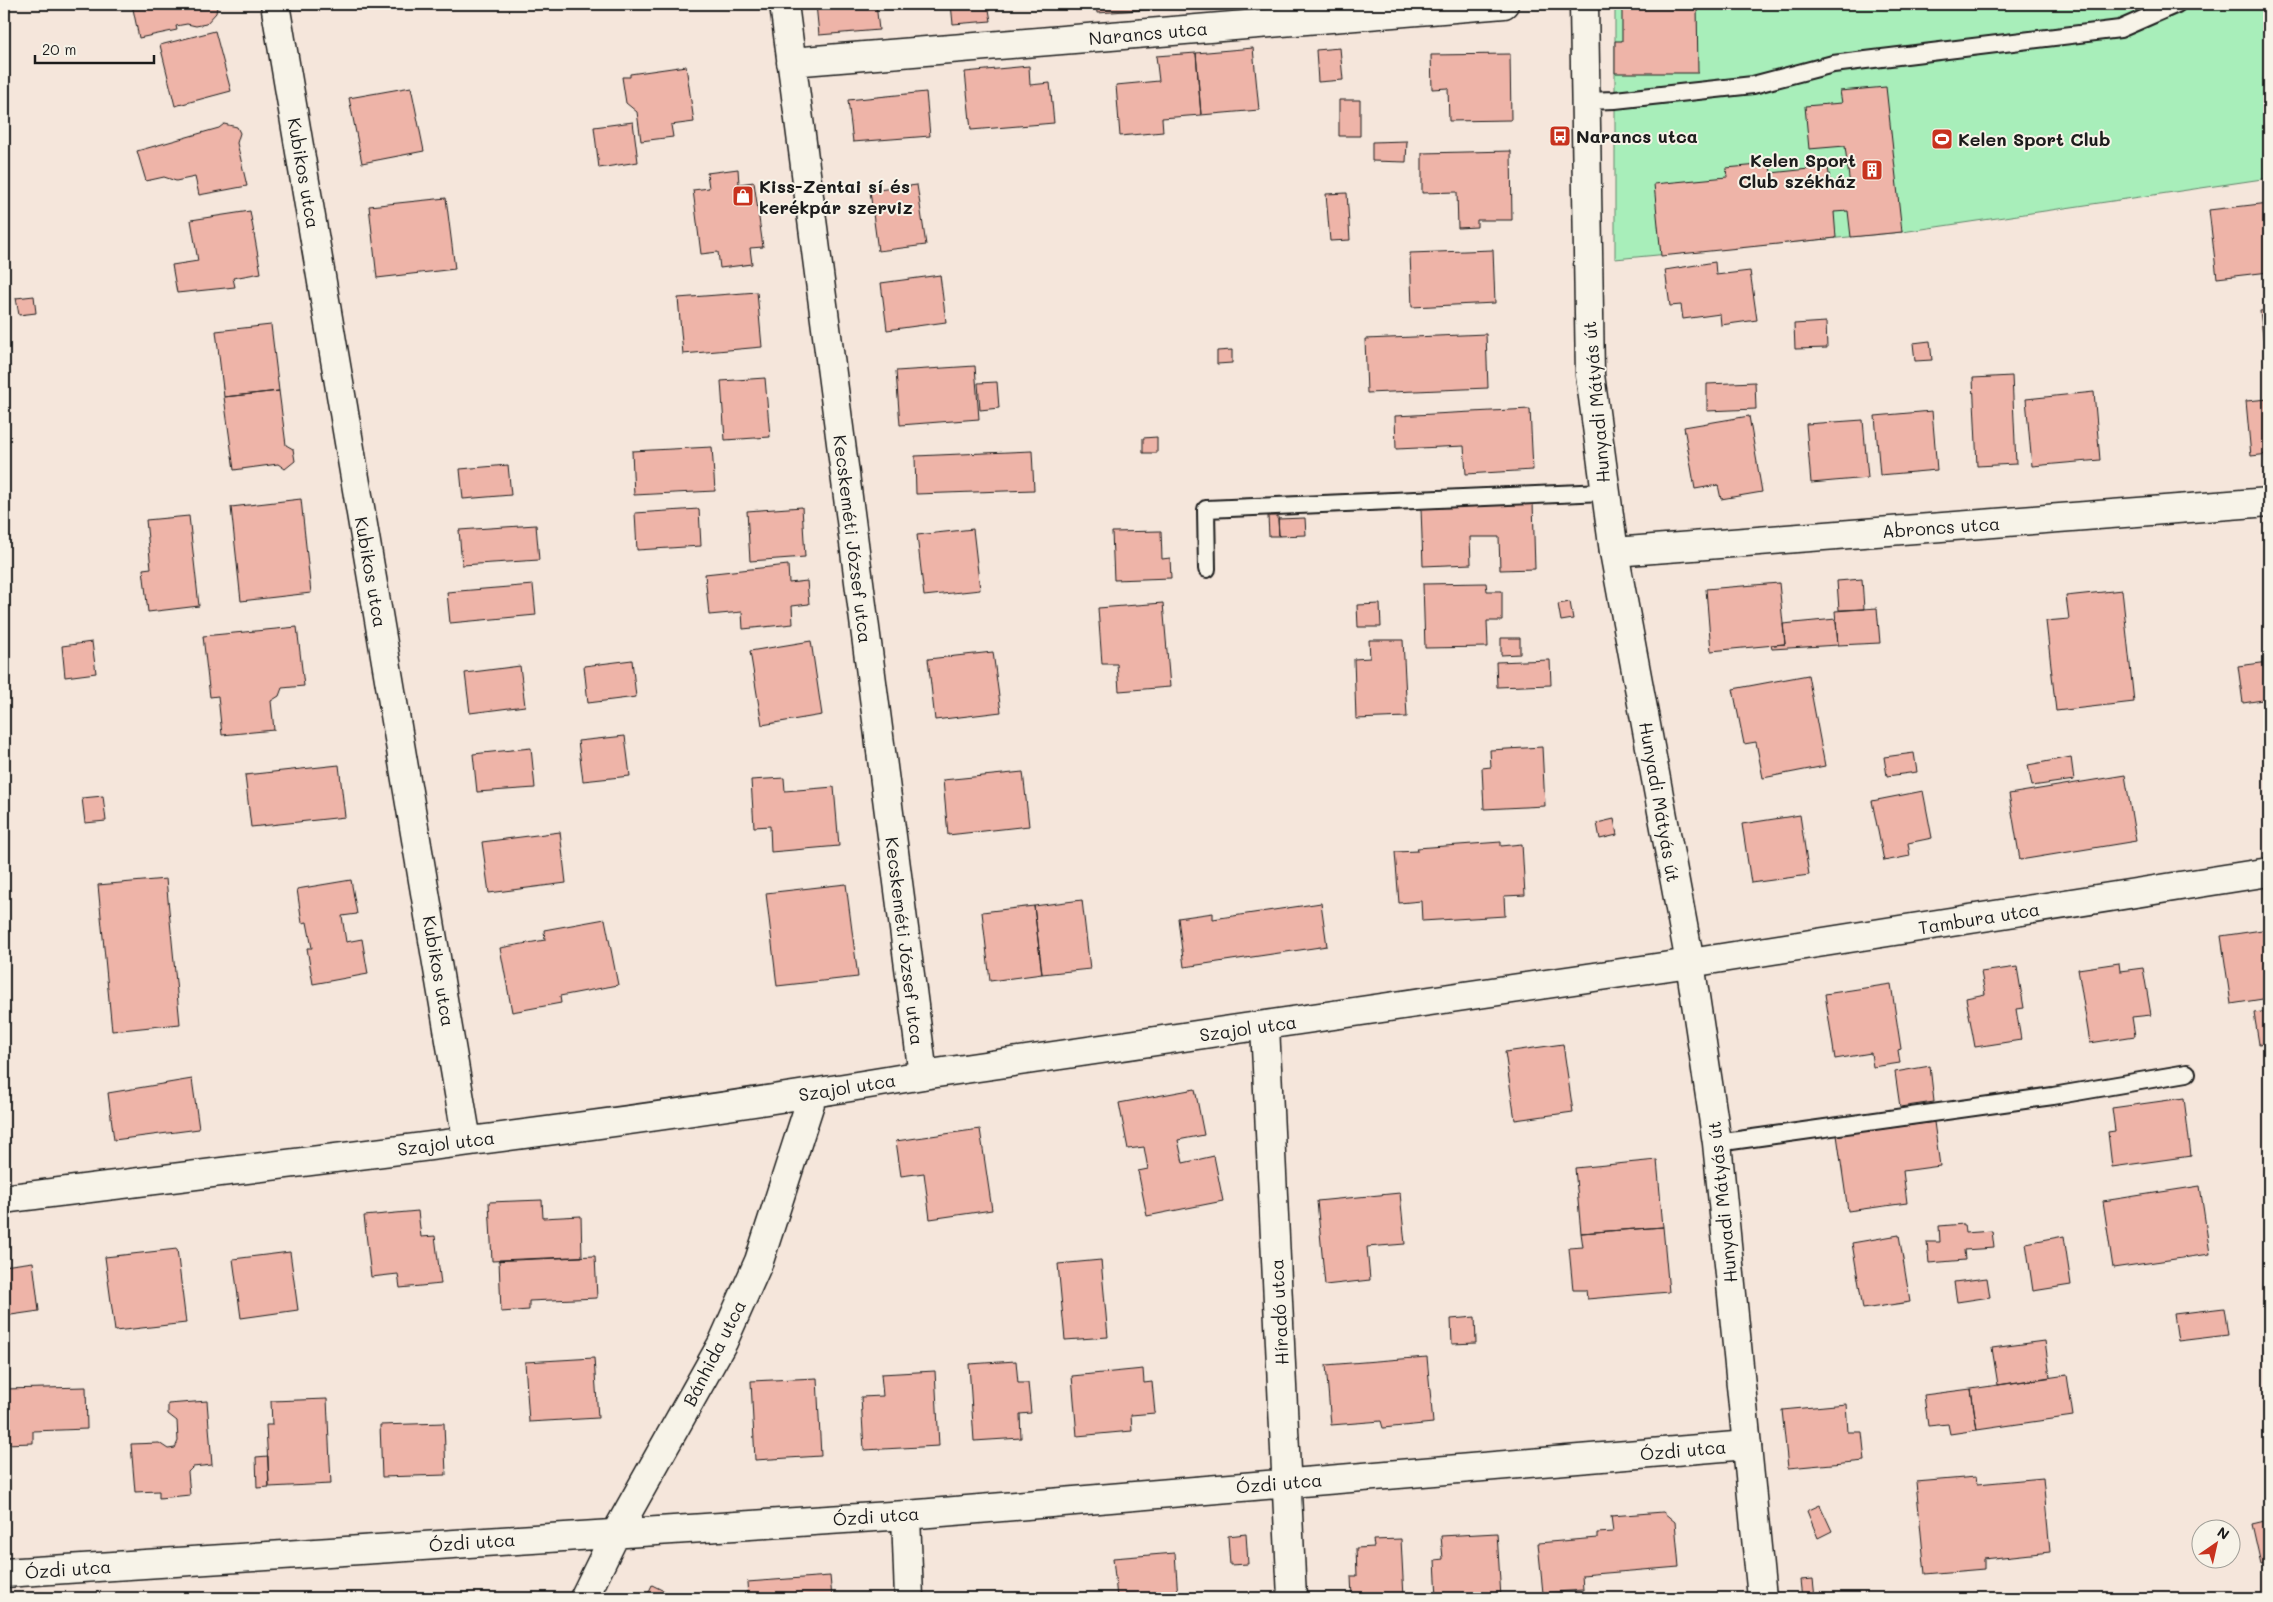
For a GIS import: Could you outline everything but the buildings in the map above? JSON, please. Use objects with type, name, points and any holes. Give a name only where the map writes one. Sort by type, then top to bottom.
[{"type":"street","name":"Kubikos utca","points":[[275,4],[467,1140]]},
{"type":"street","name":"Kecskeméti József utca","points":[[784,4],[923,1075]]},
{"type":"street","name":"Narancs utca","points":[[791,62],[1504,4]]},
{"type":"street","name":"Hunyadi Mátyás út","points":[[1584,4],[1590,375],[1604,492],[1690,963],[1718,1143],[1762,1598]]},
{"type":"street","name":"Abroncs utca","points":[[1614,552],[2269,502]]},
{"type":"street","name":"Tambura utca","points":[[1690,963],[2269,872]]},
{"type":"street","name":"Szajol utca","points":[[4,1199],[812,1094],[923,1075],[1690,963]]},
{"type":"street","name":"Híradó utca","points":[[1265,1026],[1292,1598]]},
{"type":"street","name":"Bánhida utca","points":[[584,1598],[616,1533],[723,1342],[759,1261],[812,1094]]},
{"type":"street","name":"Ózdi utca","points":[[4,1573],[906,1515],[1747,1445]]},
{"type":"street","points":[[906,1515],[909,1598]]},
{"type":"lane","points":[[1585,101],[1615,100],[1753,85],[1833,64],[2120,29],[2178,4]]},
{"type":"lane","points":[[1207,569],[1206,509],[1604,492]]},
{"type":"lane","points":[[1718,1143],[2053,1096],[2188,1073]]},
{"type":"green space","name":"Kelen Sport Club","points":[[1615,4],[2269,4],[2269,178],[1902,232],[1615,259]]},
{"type":"place","name":"Narancs utca","points":[[1560,136]]},
{"type":"place","name":"Kelen Sport Club","points":[[1942,139]]},
{"type":"place","name":"Kelen Sport Club székház","points":[[1872,170]]},
{"type":"place","name":"Kiss-Zentai sí és kerékpár szerviz","points":[[743,196]]}]
